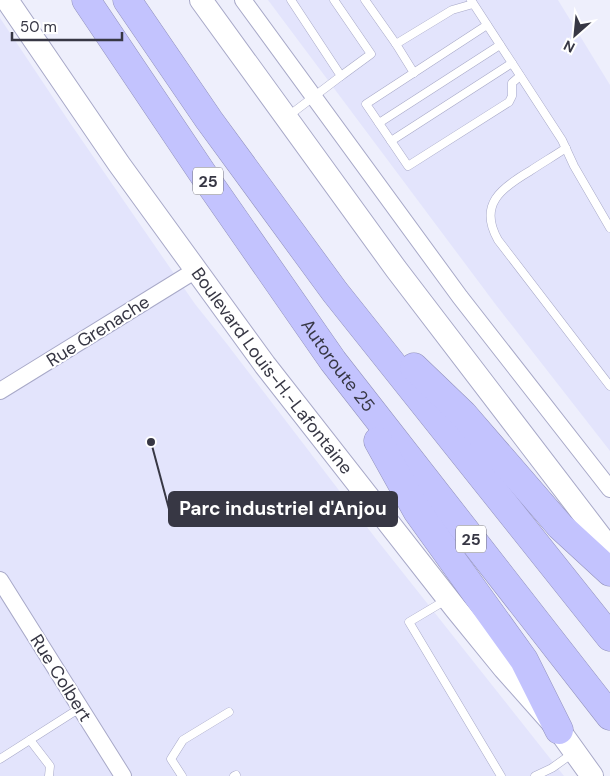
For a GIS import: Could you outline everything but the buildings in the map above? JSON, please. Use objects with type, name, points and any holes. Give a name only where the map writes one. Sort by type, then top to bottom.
[{"type":"highway","name":"Autoroute 25","points":[[86,0],[205,177],[333,361],[610,716]]},
{"type":"highway","name":"25","points":[[127,0],[208,120],[335,292],[610,637]]},
{"type":"highway","points":[[335,292],[463,414],[560,526],[610,572]]},
{"type":"highway","points":[[333,361],[417,511],[524,660],[567,741]]},
{"type":"main road","name":"Boulevard Louis-H.-Lafontaine","points":[[7,0],[120,164],[196,270],[311,424],[447,599],[567,741],[592,776]]},
{"type":"main road","points":[[201,0],[396,269],[610,549]]},
{"type":"street","points":[[243,0],[460,297],[610,489]]},
{"type":"street","name":"Rue Grenache","points":[[0,391],[196,270]]},
{"type":"street","name":"Rue Colbert","points":[[0,580],[122,776]]},
{"type":"lane","points":[[291,0],[341,76]]},
{"type":"lane","points":[[286,118],[371,54],[334,0]]},
{"type":"lane","points":[[365,0],[414,73]]},
{"type":"lane","points":[[396,44],[452,10],[472,2],[566,148],[610,228]]},
{"type":"lane","points":[[487,25],[366,104],[408,166],[509,102],[512,96],[512,83],[520,76]]},
{"type":"lane","points":[[379,123],[500,45]]},
{"type":"lane","points":[[391,141],[512,64]]},
{"type":"lane","points":[[566,148],[503,189],[494,202],[490,212],[490,220],[492,230],[498,240],[610,386]]},
{"type":"lane","points":[[447,599],[409,622],[501,776]]},
{"type":"lane","points":[[0,759],[80,708]]},
{"type":"lane","points":[[182,776],[171,759],[183,740],[229,712]]},
{"type":"lane","points":[[30,740],[50,766],[49,776]]},
{"type":"lane","points":[[534,776],[552,768],[567,741]]},
{"type":"shaded area","points":[[268,0],[558,0],[610,85],[610,451],[496,305]]},
{"type":"shaded area","points":[[0,18],[195,304],[377,540],[564,776],[0,776]]},
{"type":"place","name":"Parc industriel d'Anjou","points":[[151,442]]}]
